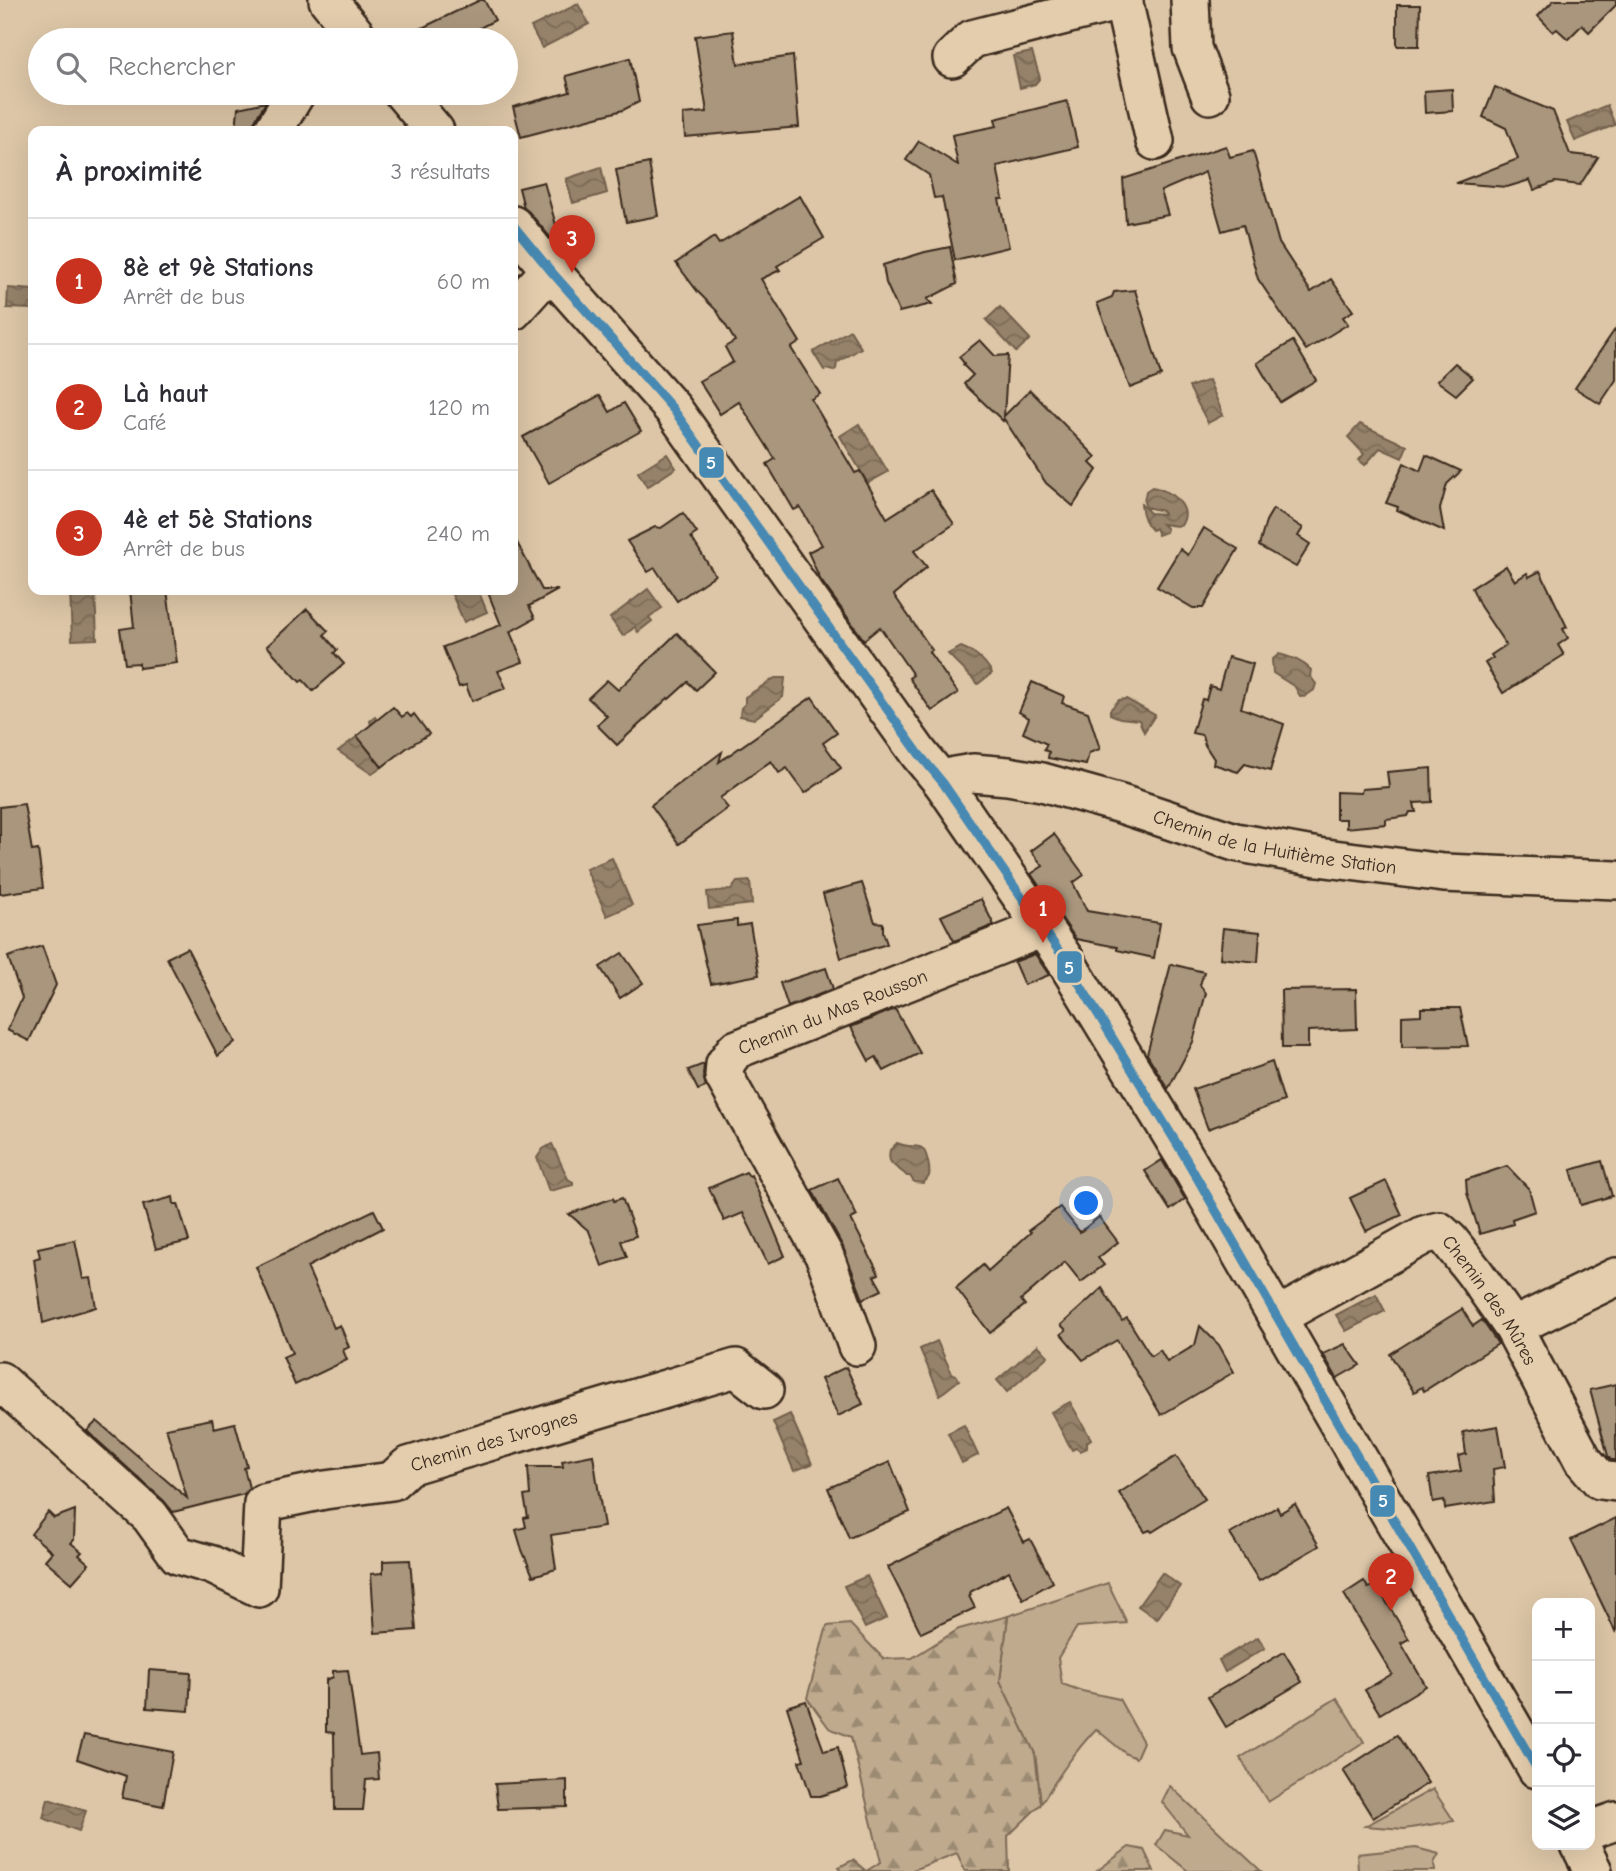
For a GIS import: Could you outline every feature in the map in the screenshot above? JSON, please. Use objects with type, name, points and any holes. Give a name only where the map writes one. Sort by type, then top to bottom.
[{"type":"street","points":[[952,58],[972,39],[1124,0],[1155,141]]},
{"type":"street","points":[[1190,0],[1192,48],[1210,95]]},
{"type":"street","points":[[276,126],[289,105]]},
{"type":"street","points":[[413,105],[431,126]]},
{"type":"street","points":[[518,231],[673,409],[919,754],[943,783],[1065,960],[1185,1157],[1532,1760]]},
{"type":"street","points":[[518,305],[550,270]]},
{"type":"street","name":"Chemin de la Huitième Station","points":[[943,783],[955,776],[973,773],[1042,782],[1121,804],[1235,842],[1318,857],[1444,873],[1616,880]]},
{"type":"street","name":"Chemin du Mas Rousson","points":[[857,1346],[825,1257],[724,1076],[725,1065],[735,1050],[1043,928]]},
{"type":"street","name":"Chemin des Mûres","points":[[1277,1317],[1424,1235],[1439,1231],[1474,1272],[1513,1326],[1583,1460],[1600,1480],[1616,1482]]},
{"type":"street","points":[[1513,1326],[1616,1277]]},
{"type":"street","name":"Chemin des Ivrognes","points":[[0,1381],[150,1516],[178,1555],[212,1565],[259,1588],[263,1503],[325,1490],[393,1481],[408,1466],[736,1368],[764,1390]]},
{"type":"street","points":[[1595,1828],[1616,1821]]},
{"type":"street","points":[[1582,1850],[1593,1871]]},
{"type":"green space","points":[[1108,1583],[1127,1623],[1077,1627],[1058,1658],[1062,1684],[1119,1699],[1143,1742],[1136,1758],[1126,1754],[1096,1729],[1073,1756],[1041,1804],[1035,1754],[1000,1681],[1008,1616]]},
{"type":"green space","points":[[1008,1616],[1000,1681],[1035,1754],[1041,1804],[1008,1836],[1009,1871],[965,1871],[957,1853],[910,1871],[866,1871],[881,1862],[851,1737],[829,1728],[807,1698],[827,1626],[850,1624],[884,1659],[912,1658],[959,1629]]},
{"type":"green space","points":[[1337,1698],[1364,1742],[1268,1802],[1240,1758]]},
{"type":"green space","points":[[1170,1786],[1261,1871],[1188,1871],[1156,1845],[1165,1830],[1188,1835],[1162,1802]]},
{"type":"green space","points":[[1433,1789],[1454,1821],[1404,1829],[1365,1826]]},
{"type":"green space","points":[[1129,1847],[1144,1850],[1154,1871],[1097,1871]]},
{"type":"green space","points":[[1416,1848],[1439,1854],[1434,1863],[1435,1871],[1358,1871],[1357,1854]]},
{"type":"green space","points":[[853,1860],[866,1871],[841,1871],[839,1867]]},
{"type":"water","points":[[578,4],[589,24],[542,48],[531,27]]},
{"type":"water","points":[[1032,52],[1040,78],[1035,84],[1020,88],[1013,56]]},
{"type":"water","points":[[1607,105],[1615,125],[1575,141],[1567,122]]},
{"type":"water","points":[[601,167],[607,193],[573,203],[566,179]]},
{"type":"water","points":[[8,288],[28,290],[28,309],[7,308]]},
{"type":"water","points":[[1000,307],[1030,339],[1016,352],[986,320]]},
{"type":"water","points":[[850,330],[861,348],[837,363],[833,371],[824,370],[813,352]]},
{"type":"water","points":[[1209,380],[1223,415],[1208,423],[1189,387]]},
{"type":"water","points":[[859,424],[888,472],[868,483],[840,436]]},
{"type":"water","points":[[1360,424],[1407,446],[1402,458],[1380,448],[1365,465],[1359,460],[1364,454],[1348,437]]},
{"type":"water","points":[[667,454],[676,468],[647,487],[638,472]]},
{"type":"water","points":[[1152,487],[1165,491],[1177,500],[1182,505],[1185,517],[1182,524],[1177,526],[1162,524],[1167,529],[1166,532],[1158,535],[1155,528],[1152,530],[1145,521],[1141,504],[1150,513],[1164,514],[1146,507],[1146,491]]},
{"type":"water","points":[[648,589],[662,608],[649,617],[652,621],[638,632],[635,627],[623,636],[610,618]]},
{"type":"water","points":[[70,595],[95,595],[97,639],[72,640]]},
{"type":"water","points":[[452,595],[480,595],[487,612],[464,622]]},
{"type":"water","points":[[961,647],[979,657],[992,673],[978,684],[948,654]]},
{"type":"water","points":[[1279,654],[1300,662],[1311,670],[1310,676],[1316,684],[1314,690],[1304,697],[1300,696],[1295,687],[1273,673],[1272,660]]},
{"type":"water","points":[[775,678],[785,678],[783,697],[754,719],[740,716],[745,697]]},
{"type":"water","points":[[1126,699],[1155,715],[1144,732],[1139,720],[1110,714],[1110,710],[1119,700]]},
{"type":"water","points":[[375,717],[388,735],[368,750],[382,767],[372,774],[338,751],[371,726],[370,721]]},
{"type":"water","points":[[612,858],[632,905],[607,916],[586,869]]},
{"type":"water","points":[[750,881],[752,904],[709,909],[707,892],[731,890],[737,882]]},
{"type":"water","points":[[897,1143],[919,1147],[925,1151],[929,1174],[923,1183],[914,1182],[891,1163],[890,1150]]},
{"type":"water","points":[[552,1144],[573,1185],[549,1191],[537,1158],[543,1149]]},
{"type":"water","points":[[1376,1294],[1385,1311],[1346,1331],[1336,1315]]},
{"type":"water","points":[[937,1341],[952,1374],[959,1380],[940,1395],[920,1349]]},
{"type":"water","points":[[1038,1345],[1048,1356],[1007,1392],[997,1380]]},
{"type":"water","points":[[1070,1402],[1091,1439],[1087,1442],[1087,1448],[1080,1451],[1076,1448],[1072,1450],[1051,1412]]},
{"type":"water","points":[[790,1414],[812,1464],[794,1471],[773,1422]]},
{"type":"water","points":[[964,1425],[978,1455],[962,1463],[948,1433]]},
{"type":"water","points":[[1162,1573],[1180,1586],[1157,1619],[1138,1606]]},
{"type":"water","points":[[867,1576],[887,1618],[865,1628],[844,1586]]},
{"type":"water","points":[[1258,1637],[1265,1648],[1225,1672],[1219,1660]]},
{"type":"water","points":[[48,1799],[86,1811],[79,1831],[43,1818]]},
{"type":"building","points":[[480,0],[484,0],[495,20],[480,28],[422,28]]},
{"type":"building","points":[[1554,0],[1616,0],[1616,5],[1589,32],[1582,25],[1568,39],[1557,29],[1553,32],[1538,16]]},
{"type":"building","points":[[1397,5],[1420,5],[1419,46],[1397,46]]},
{"type":"building","points":[[733,31],[738,64],[793,56],[799,127],[685,137],[683,114],[707,112],[695,36]]},
{"type":"building","points":[[630,58],[639,102],[623,110],[521,137],[513,107],[570,92],[566,76]]},
{"type":"building","points":[[1495,87],[1553,111],[1570,154],[1598,157],[1580,185],[1555,182],[1534,190],[1530,180],[1507,187],[1456,183],[1518,159],[1506,128],[1483,117]]},
{"type":"building","points":[[1452,89],[1453,111],[1425,113],[1424,91]]},
{"type":"building","points":[[1067,101],[1078,147],[997,166],[1003,199],[999,199],[1009,247],[955,260],[942,197],[934,198],[929,175],[906,160],[919,141],[958,165],[952,135],[997,126],[995,119]]},
{"type":"building","points":[[264,105],[253,126],[236,126],[238,108]]},
{"type":"building","points":[[1226,146],[1230,157],[1253,151],[1279,243],[1311,292],[1331,279],[1353,311],[1343,317],[1348,324],[1306,350],[1258,279],[1243,225],[1222,231],[1205,172],[1161,191],[1168,215],[1126,223],[1123,179]]},
{"type":"building","points":[[649,163],[658,216],[626,222],[616,170]]},
{"type":"building","points":[[544,182],[564,254],[524,208],[519,188]]},
{"type":"building","points":[[800,196],[824,238],[777,266],[780,270],[761,279],[800,342],[791,348],[820,394],[811,399],[855,473],[860,471],[887,518],[931,490],[954,524],[914,551],[927,567],[894,595],[958,693],[932,711],[909,678],[913,675],[880,627],[864,640],[820,579],[808,552],[822,545],[800,507],[794,510],[767,464],[775,459],[739,402],[720,414],[699,381],[733,362],[725,347],[735,341],[717,311],[698,292],[676,263],[714,237],[719,244]]},
{"type":"building","points":[[950,247],[957,284],[927,299],[932,304],[899,312],[886,283],[883,265]]},
{"type":"building","points":[[1135,290],[1161,376],[1130,388],[1097,303],[1112,297],[1114,292]]},
{"type":"building","points":[[1616,328],[1616,380],[1600,404],[1575,388]]},
{"type":"building","points":[[980,340],[995,356],[1008,355],[1004,416],[1030,390],[1096,457],[1090,463],[1097,470],[1073,506],[1046,483],[1004,419],[1003,421],[964,384],[973,375],[959,357]]},
{"type":"building","points":[[1293,341],[1316,380],[1280,402],[1257,363]]},
{"type":"building","points":[[1455,363],[1473,378],[1456,395],[1437,381]]},
{"type":"building","points":[[600,395],[610,412],[624,403],[641,431],[549,483],[523,437]]},
{"type":"building","points":[[1426,455],[1461,471],[1447,484],[1440,509],[1444,531],[1386,503],[1404,463],[1420,471]]},
{"type":"building","points":[[1273,509],[1303,528],[1298,536],[1310,544],[1296,567],[1259,546],[1266,521]]},
{"type":"building","points":[[683,513],[697,533],[691,537],[715,575],[677,601],[655,568],[648,572],[627,541],[655,527],[661,528]]},
{"type":"building","points":[[1204,528],[1238,549],[1203,608],[1193,608],[1157,587],[1180,549],[1188,555]]},
{"type":"building","points":[[518,544],[542,590],[558,590],[529,606],[535,618],[510,632],[523,662],[498,671],[506,688],[472,701],[466,685],[459,687],[443,647],[501,625],[489,595],[518,595]]},
{"type":"building","points":[[1506,566],[1515,581],[1527,573],[1529,577],[1540,571],[1567,627],[1563,629],[1568,638],[1558,645],[1564,655],[1503,693],[1485,663],[1493,658],[1491,655],[1506,645],[1480,606],[1472,588]]},
{"type":"building","points":[[131,595],[168,595],[177,663],[139,668],[139,663],[125,664],[120,629],[134,627]]},
{"type":"building","points":[[307,609],[328,631],[324,635],[337,650],[334,653],[344,664],[313,691],[303,680],[300,682],[267,646]]},
{"type":"building","points":[[677,633],[715,672],[696,690],[688,682],[617,745],[597,725],[607,716],[588,698],[607,680],[618,690]]},
{"type":"building","points":[[1228,657],[1253,664],[1241,708],[1284,724],[1270,771],[1245,764],[1238,772],[1213,764],[1214,759],[1202,735],[1192,733],[1202,699],[1206,700],[1210,686],[1219,689]]},
{"type":"building","points":[[1032,682],[1064,696],[1062,703],[1088,712],[1100,749],[1089,753],[1086,765],[1048,758],[1049,752],[1044,750],[1047,744],[1023,733],[1029,718],[1019,712]]},
{"type":"building","points":[[812,697],[837,733],[823,743],[841,768],[805,793],[787,768],[779,773],[771,761],[720,798],[728,808],[679,844],[651,805],[722,752],[719,762]]},
{"type":"building","points":[[393,707],[402,717],[407,713],[411,717],[414,714],[429,734],[382,767],[357,736]]},
{"type":"building","points":[[1431,768],[1432,802],[1414,803],[1416,812],[1386,819],[1386,824],[1346,828],[1346,819],[1336,819],[1336,792],[1361,793],[1362,789],[1389,787],[1387,772]]},
{"type":"building","points":[[24,804],[32,851],[38,850],[43,888],[0,894],[0,807]]},
{"type":"building","points":[[1054,834],[1084,875],[1073,883],[1087,911],[1160,923],[1154,958],[1076,939],[1031,874],[1043,866],[1031,851]]},
{"type":"building","points":[[862,883],[875,922],[883,923],[887,944],[841,958],[823,894]]},
{"type":"building","points":[[981,899],[994,925],[954,941],[941,916]]},
{"type":"building","points":[[737,920],[737,926],[750,924],[759,975],[711,984],[697,925]]},
{"type":"building","points":[[1223,928],[1260,932],[1258,962],[1220,958]]},
{"type":"building","points":[[42,946],[56,985],[29,1041],[7,1030],[22,998],[8,957]]},
{"type":"building","points":[[187,948],[235,1042],[218,1056],[167,958]]},
{"type":"building","points":[[622,953],[643,983],[620,998],[600,967]]},
{"type":"building","points":[[1035,954],[1049,975],[1024,985],[1014,962]]},
{"type":"building","points":[[1171,964],[1204,972],[1200,985],[1206,993],[1193,1042],[1168,1089],[1147,1054]]},
{"type":"building","points":[[826,968],[833,989],[788,1007],[780,983]]},
{"type":"building","points":[[1356,989],[1357,1029],[1308,1031],[1308,1048],[1282,1048],[1281,990]]},
{"type":"building","points":[[1421,1008],[1460,1008],[1468,1046],[1402,1047],[1402,1016],[1421,1015]]},
{"type":"building","points":[[895,1009],[920,1053],[884,1071],[876,1057],[869,1061],[851,1027]]},
{"type":"building","points":[[1272,1062],[1284,1101],[1208,1129],[1193,1089]]},
{"type":"building","points":[[704,1064],[706,1087],[698,1090],[688,1070]]},
{"type":"building","points":[[1162,1160],[1185,1199],[1170,1210],[1145,1171]]},
{"type":"building","points":[[1602,1161],[1612,1196],[1581,1205],[1571,1170]]},
{"type":"building","points":[[1507,1166],[1529,1189],[1535,1211],[1512,1219],[1513,1224],[1480,1234],[1467,1193],[1466,1180]]},
{"type":"building","points":[[746,1172],[751,1175],[785,1256],[768,1264],[743,1213],[724,1221],[709,1188]]},
{"type":"building","points":[[838,1178],[857,1216],[851,1219],[879,1274],[874,1276],[882,1290],[863,1299],[843,1247],[812,1190]]},
{"type":"building","points":[[1386,1181],[1402,1215],[1366,1231],[1350,1198]]},
{"type":"building","points":[[173,1197],[174,1204],[178,1204],[189,1241],[156,1249],[143,1205]]},
{"type":"building","points":[[613,1198],[614,1201],[622,1198],[636,1236],[621,1241],[627,1257],[602,1266],[589,1231],[569,1214]]},
{"type":"building","points":[[1060,1207],[1080,1232],[1099,1217],[1118,1242],[1098,1258],[1104,1265],[1081,1282],[1065,1262],[1021,1300],[1025,1305],[990,1333],[956,1288],[983,1265],[988,1271],[1031,1232],[1029,1230]]},
{"type":"building","points":[[374,1210],[383,1228],[307,1267],[334,1328],[340,1325],[349,1347],[343,1350],[347,1360],[295,1385],[283,1357],[292,1353],[256,1267]]},
{"type":"building","points":[[75,1240],[83,1279],[91,1278],[96,1307],[43,1323],[34,1259],[40,1257],[38,1248]]},
{"type":"building","points":[[1102,1288],[1122,1321],[1127,1318],[1151,1356],[1160,1350],[1167,1362],[1195,1345],[1200,1326],[1219,1345],[1234,1372],[1161,1415],[1117,1340],[1083,1360],[1061,1334],[1066,1330],[1061,1325]]},
{"type":"building","points":[[1462,1309],[1473,1326],[1482,1320],[1498,1344],[1424,1391],[1422,1387],[1414,1392],[1390,1354]]},
{"type":"building","points":[[1345,1344],[1360,1365],[1337,1378],[1323,1354]]},
{"type":"building","points":[[846,1367],[863,1404],[838,1416],[821,1379]]},
{"type":"building","points":[[1616,1384],[1616,1460],[1611,1460],[1590,1390]]},
{"type":"building","points":[[212,1419],[214,1428],[235,1423],[247,1466],[244,1468],[249,1488],[244,1494],[173,1512],[87,1431],[97,1421],[187,1498],[166,1428]]},
{"type":"building","points":[[1498,1426],[1505,1467],[1493,1469],[1495,1501],[1445,1509],[1444,1500],[1433,1502],[1429,1476],[1461,1471],[1458,1456],[1466,1454],[1463,1432]]},
{"type":"building","points":[[593,1455],[604,1527],[551,1535],[556,1569],[533,1576],[516,1530],[526,1527],[524,1518],[528,1517],[524,1496],[530,1495],[528,1467],[563,1467],[562,1461]]},
{"type":"building","points":[[1176,1456],[1205,1499],[1152,1532],[1145,1532],[1119,1493]]},
{"type":"building","points":[[890,1462],[910,1512],[849,1538],[828,1488]]},
{"type":"building","points":[[1295,1504],[1319,1546],[1259,1581],[1230,1534],[1277,1507],[1280,1513]]},
{"type":"building","points":[[1006,1508],[1024,1542],[1030,1539],[1053,1582],[1023,1599],[1009,1571],[970,1592],[969,1596],[975,1608],[921,1633],[888,1567]]},
{"type":"building","points":[[75,1510],[74,1540],[71,1543],[82,1552],[79,1555],[89,1564],[72,1583],[45,1560],[52,1552],[31,1534],[48,1512],[54,1518]]},
{"type":"building","points":[[1616,1518],[1616,1633],[1571,1540]]},
{"type":"building","points":[[410,1560],[416,1630],[375,1633],[371,1574],[383,1573],[383,1561]]},
{"type":"building","points":[[1364,1581],[1368,1588],[1376,1585],[1409,1639],[1401,1643],[1426,1686],[1380,1714],[1365,1690],[1392,1674],[1344,1594]]},
{"type":"building","points":[[1284,1652],[1302,1682],[1226,1727],[1208,1697]]},
{"type":"building","points":[[149,1670],[191,1673],[189,1711],[147,1708]]},
{"type":"building","points":[[348,1670],[360,1755],[377,1753],[379,1779],[366,1780],[363,1810],[335,1810],[334,1733],[326,1732],[326,1680],[333,1677],[333,1671]]},
{"type":"building","points":[[806,1701],[824,1751],[838,1747],[848,1787],[820,1796],[811,1796],[799,1761],[804,1760],[787,1707]]},
{"type":"building","points":[[84,1735],[173,1752],[163,1806],[122,1798],[126,1776],[77,1759]]},
{"type":"building","points":[[1397,1735],[1428,1783],[1373,1818],[1343,1770]]},
{"type":"building","points":[[567,1780],[567,1807],[498,1809],[495,1784]]},
{"type":"transit line","name":"5","points":[[518,231],[673,409],[919,754],[943,783],[1065,960],[1185,1157],[1532,1760]]},
{"type":"place","name":"4è et 5è Stations","points":[[572,273]]},
{"type":"place","name":"8è et 9è Stations","points":[[1043,943]]},
{"type":"place","name":"Là haut","points":[[1391,1611]]}]
